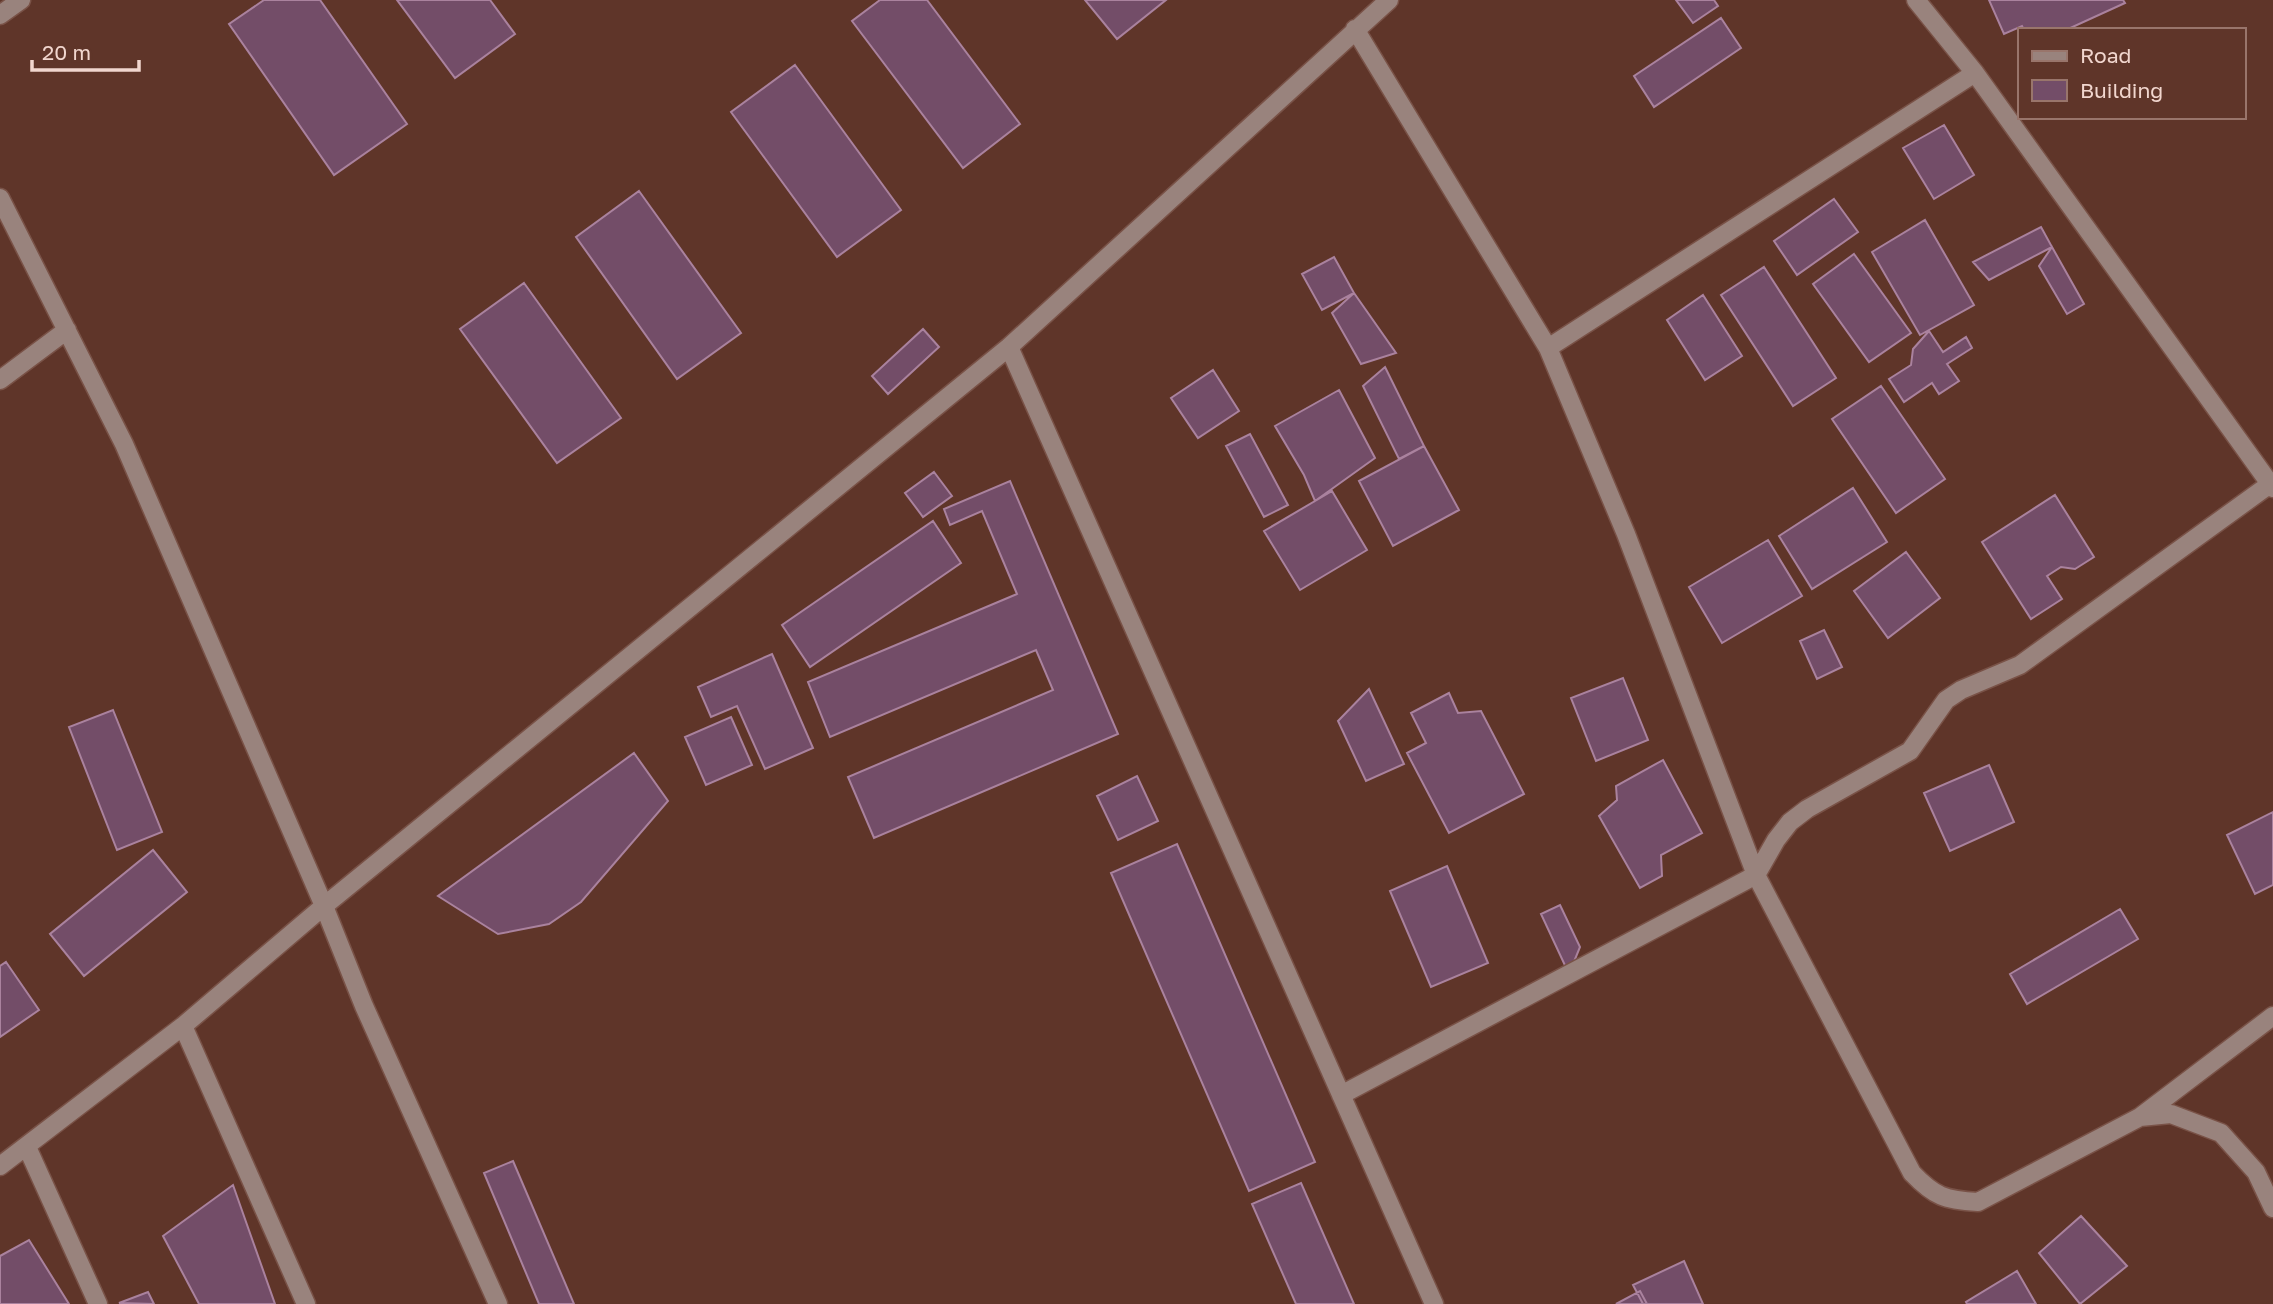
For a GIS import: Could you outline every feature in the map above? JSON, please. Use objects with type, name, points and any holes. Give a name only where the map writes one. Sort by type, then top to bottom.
[{"type":"street","points":[[0,15],[21,0]]},
{"type":"street","points":[[0,1166],[183,1026],[324,906],[1009,347],[1389,0]]},
{"type":"street","points":[[1341,1094],[1756,875],[1790,821],[1807,808],[1910,751],[1946,700],[1961,690],[2020,665],[2272,485],[1975,73],[1916,0]]},
{"type":"street","points":[[1355,29],[1548,348],[1626,534],[1756,875],[1912,1173],[1929,1190],[1951,1200],[1978,1202],[2140,1117],[2273,1016]]},
{"type":"street","points":[[1548,348],[1975,73]]},
{"type":"street","points":[[0,198],[124,444],[324,906],[364,1006],[498,1304]]},
{"type":"street","points":[[0,380],[67,330]]},
{"type":"street","points":[[1009,347],[1434,1304]]},
{"type":"street","points":[[183,1026],[306,1304]]},
{"type":"street","points":[[2140,1117],[2171,1114],[2221,1133],[2256,1172],[2273,1208]]},
{"type":"street","points":[[27,1147],[99,1304]]},
{"type":"building","points":[[264,0],[320,0],[407,124],[334,175],[229,24]]},
{"type":"building","points":[[397,0],[490,0],[515,34],[455,78]]},
{"type":"building","points":[[880,0],[927,0],[1020,124],[963,168],[852,21]]},
{"type":"building","points":[[1085,0],[1166,0],[1117,39]]},
{"type":"building","points":[[1676,0],[1714,0],[1718,6],[1693,23]]},
{"type":"building","points":[[1989,0],[2123,0],[2125,3],[2070,28],[2022,26],[2004,34]]},
{"type":"building","points":[[1721,18],[1741,48],[1654,107],[1634,76]]},
{"type":"building","points":[[795,65],[901,210],[837,257],[731,112]]},
{"type":"building","points":[[1944,125],[1974,175],[1934,199],[1903,148]]},
{"type":"building","points":[[639,191],[741,333],[677,379],[576,237]]},
{"type":"building","points":[[1834,199],[1858,232],[1797,275],[1774,241]]},
{"type":"building","points":[[1925,220],[1974,305],[1920,335],[1872,252]]},
{"type":"building","points":[[2041,227],[2052,247],[1989,280],[1973,262]]},
{"type":"building","points":[[2052,247],[2084,304],[2067,314],[2039,266]]},
{"type":"building","points":[[1854,254],[1911,333],[1869,362],[1813,284]]},
{"type":"building","points":[[1334,257],[1354,293],[1322,310],[1302,274]]},
{"type":"building","points":[[1764,267],[1836,378],[1793,406],[1721,295]]},
{"type":"building","points":[[524,283],[621,418],[557,463],[460,329]]},
{"type":"building","points":[[1354,293],[1396,353],[1361,364],[1332,313]]},
{"type":"building","points":[[1703,295],[1742,356],[1705,380],[1667,320]]},
{"type":"building","points":[[923,329],[939,347],[888,394],[872,376]]},
{"type":"building","points":[[1929,331],[1943,352],[1966,337],[1972,348],[1947,364],[1959,381],[1939,394],[1932,383],[1904,402],[1889,379],[1911,365],[1913,349]]},
{"type":"building","points":[[1385,367],[1424,446],[1399,459],[1363,386]]},
{"type":"building","points":[[1213,370],[1239,411],[1198,438],[1171,398]]},
{"type":"building","points":[[1881,386],[1945,479],[1896,513],[1832,419]]},
{"type":"building","points":[[1339,390],[1375,458],[1315,501],[1304,475],[1275,426]]},
{"type":"building","points":[[1250,434],[1288,505],[1264,517],[1226,446]]},
{"type":"building","points":[[1424,446],[1459,510],[1393,546],[1359,481]]},
{"type":"building","points":[[934,472],[952,496],[923,517],[905,493]]},
{"type":"building","points":[[1010,481],[1118,734],[874,838],[848,777],[1053,690],[1036,650],[830,737],[808,682],[1017,594],[982,511],[950,525],[944,509]]},
{"type":"building","points":[[1853,488],[1887,542],[1812,589],[1779,536]]},
{"type":"building","points":[[1332,491],[1367,550],[1300,590],[1264,531]]},
{"type":"building","points":[[2055,495],[2094,557],[2075,569],[2061,567],[2047,576],[2062,599],[2031,619],[1982,542]]},
{"type":"building","points":[[933,521],[961,563],[810,667],[782,625]]},
{"type":"building","points":[[1768,540],[1802,596],[1722,643],[1689,587]]},
{"type":"building","points":[[1906,552],[1940,598],[1888,638],[1854,591]]},
{"type":"building","points":[[1824,630],[1842,667],[1817,679],[1800,641]]},
{"type":"building","points":[[772,654],[813,748],[765,769],[737,706],[711,717],[698,687]]},
{"type":"building","points":[[1623,678],[1648,740],[1596,761],[1571,698]]},
{"type":"building","points":[[1369,689],[1404,764],[1366,781],[1338,721]]},
{"type":"building","points":[[1449,693],[1458,713],[1481,711],[1524,794],[1449,833],[1407,753],[1426,743],[1411,713]]},
{"type":"building","points":[[113,710],[162,832],[117,850],[69,727]]},
{"type":"building","points":[[731,717],[752,765],[706,785],[685,737]]},
{"type":"building","points":[[634,753],[668,801],[581,902],[549,924],[498,934],[438,896]]},
{"type":"building","points":[[1663,760],[1702,833],[1661,855],[1662,876],[1640,888],[1599,816],[1617,800],[1616,786]]},
{"type":"building","points":[[1989,765],[2014,822],[1950,851],[1924,793]]},
{"type":"building","points":[[1137,776],[1158,821],[1118,840],[1097,796]]},
{"type":"building","points":[[2273,812],[2273,885],[2255,894],[2227,835]]},
{"type":"building","points":[[1177,844],[1315,1162],[1249,1191],[1111,873]]},
{"type":"building","points":[[153,850],[187,892],[84,976],[50,934]]},
{"type":"building","points":[[1447,866],[1488,963],[1431,987],[1390,891]]},
{"type":"building","points":[[1560,905],[1580,947],[1569,974],[1541,914]]},
{"type":"building","points":[[2120,909],[2138,939],[2027,1004],[2010,974]]},
{"type":"building","points":[[6,962],[39,1010],[0,1037],[0,966]]},
{"type":"building","points":[[513,1161],[574,1304],[539,1304],[484,1173]]},
{"type":"building","points":[[1301,1183],[1354,1304],[1296,1304],[1252,1204]]},
{"type":"building","points":[[233,1185],[275,1304],[199,1304],[163,1236]]},
{"type":"building","points":[[2081,1216],[2127,1266],[2080,1304],[2039,1253]]},
{"type":"building","points":[[29,1240],[69,1304],[0,1304],[0,1256]]},
{"type":"building","points":[[1684,1261],[1703,1304],[1643,1304],[1633,1285]]},
{"type":"building","points":[[2017,1271],[2036,1304],[1967,1304],[1966,1302]]},
{"type":"building","points":[[1640,1291],[1647,1304],[1616,1304]]},
{"type":"building","points":[[148,1292],[154,1304],[119,1303]]}]
